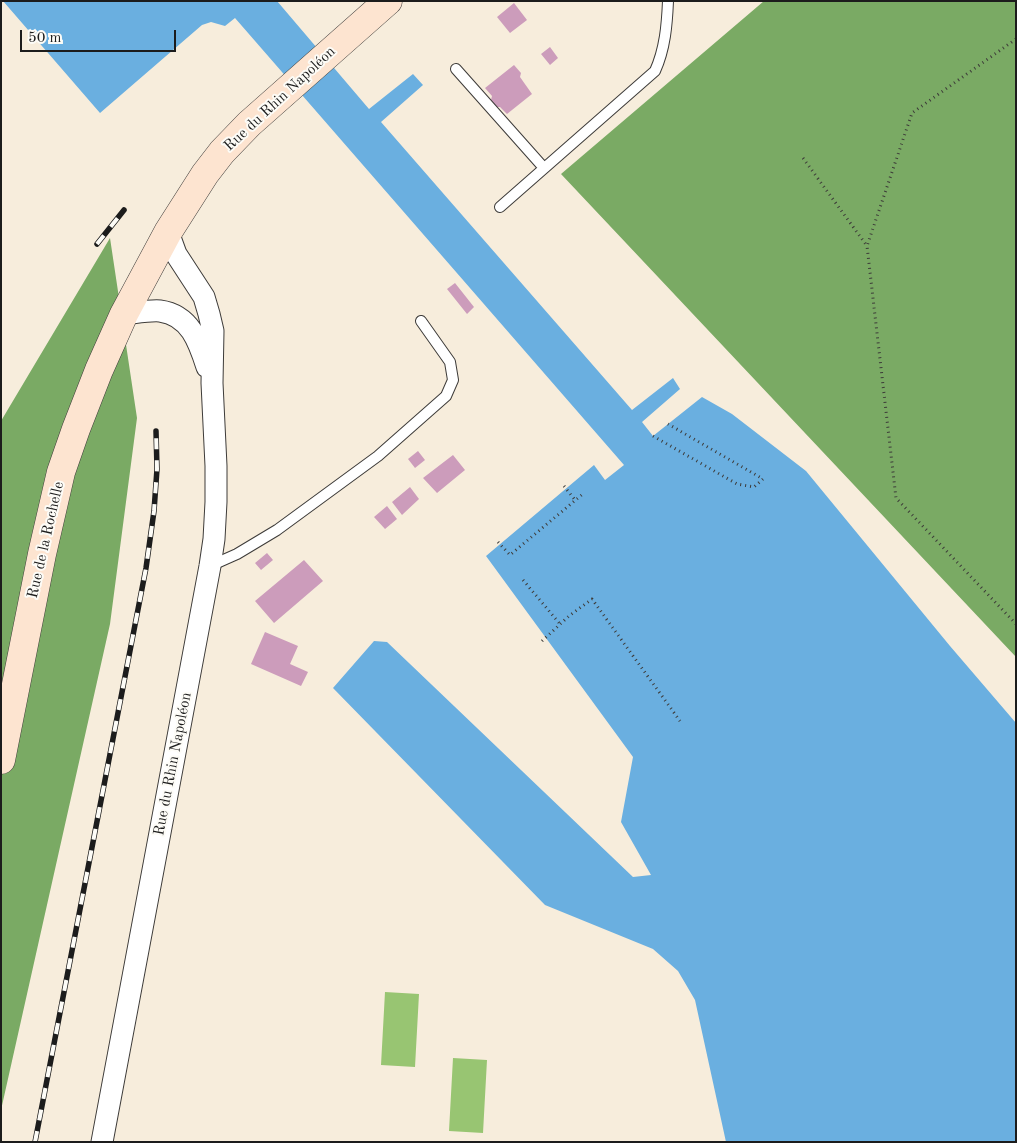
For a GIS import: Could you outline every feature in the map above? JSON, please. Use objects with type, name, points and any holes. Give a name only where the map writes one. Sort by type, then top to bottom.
[{"type":"main road","name":"Rue du Rhin Napoléon","points":[[121,321],[168,232],[222,152],[285,91],[388,1]]},
{"type":"main road","name":"Rue de la Rochelle","points":[[1,760],[52,505],[61,472],[79,420],[121,321]]},
{"type":"street","name":"Rue du Rhin Napoléon","points":[[102,1142],[214,539],[216,466],[212,383],[212,331],[204,298],[176,254],[168,232]]},
{"type":"street","name":"Rue du Rhin Napoléon","points":[[121,321],[158,311],[179,317],[195,334],[212,383]]},
{"type":"lane","points":[[500,207],[655,71],[665,37],[668,1]]},
{"type":"lane","points":[[456,69],[544,168]]},
{"type":"lane","points":[[210,566],[237,554],[277,530],[378,456],[446,396],[453,380],[450,362],[421,321]]},
{"type":"path","points":[[1016,40],[912,113],[867,246],[896,498],[1016,624]]},
{"type":"path","points":[[803,158],[867,246]]},
{"type":"path","points":[[653,436],[737,484],[754,487],[763,479],[668,424]]},
{"type":"path","points":[[564,486],[575,500]]},
{"type":"path","points":[[498,542],[510,556],[584,493]]},
{"type":"path","points":[[523,580],[560,624]]},
{"type":"path","points":[[542,641],[592,598],[680,721]]},
{"type":"green space","points":[[764,1],[1016,1],[1016,657],[561,174]]},
{"type":"green space","points":[[110,238],[137,418],[110,624],[1,1110],[1,421]]},
{"type":"green space","points":[[385,992],[419,994],[415,1067],[381,1065]]},
{"type":"green space","points":[[453,1058],[487,1060],[483,1133],[449,1131]]},
{"type":"water","points":[[3,1],[277,1],[369,109],[413,74],[423,85],[381,122],[632,410],[673,378],[680,389],[642,422],[653,436],[702,397],[732,414],[806,471],[1016,723],[1016,1142],[726,1142],[695,1000],[678,971],[653,949],[545,905],[333,688],[374,641],[387,642],[633,877],[651,875],[621,822],[633,757],[486,556],[594,465],[605,480],[624,465],[235,18],[225,26],[211,22],[202,25],[100,113]]},
{"type":"building","points":[[514,3],[527,20],[510,33],[497,17]]},
{"type":"building","points":[[550,47],[558,58],[550,65],[541,54]]},
{"type":"building","points":[[514,65],[521,73],[520,77],[532,94],[507,114],[500,107],[496,107],[491,100],[492,96],[485,88]]},
{"type":"building","points":[[455,283],[474,307],[467,314],[447,289]]},
{"type":"building","points":[[418,451],[425,460],[415,468],[408,459]]},
{"type":"building","points":[[453,455],[465,470],[437,493],[423,478]]},
{"type":"building","points":[[410,487],[419,499],[402,515],[392,502]]},
{"type":"building","points":[[387,506],[397,519],[385,529],[374,517]]},
{"type":"building","points":[[267,553],[273,560],[261,570],[255,563]]},
{"type":"building","points":[[304,560],[323,581],[274,623],[255,601]]},
{"type":"building","points":[[265,632],[298,646],[290,664],[308,672],[301,686],[251,664]]},
{"type":"railway","points":[[97,244],[124,210]]},
{"type":"railway","points":[[35,1142],[146,568],[154,511],[157,469],[156,431]]}]
